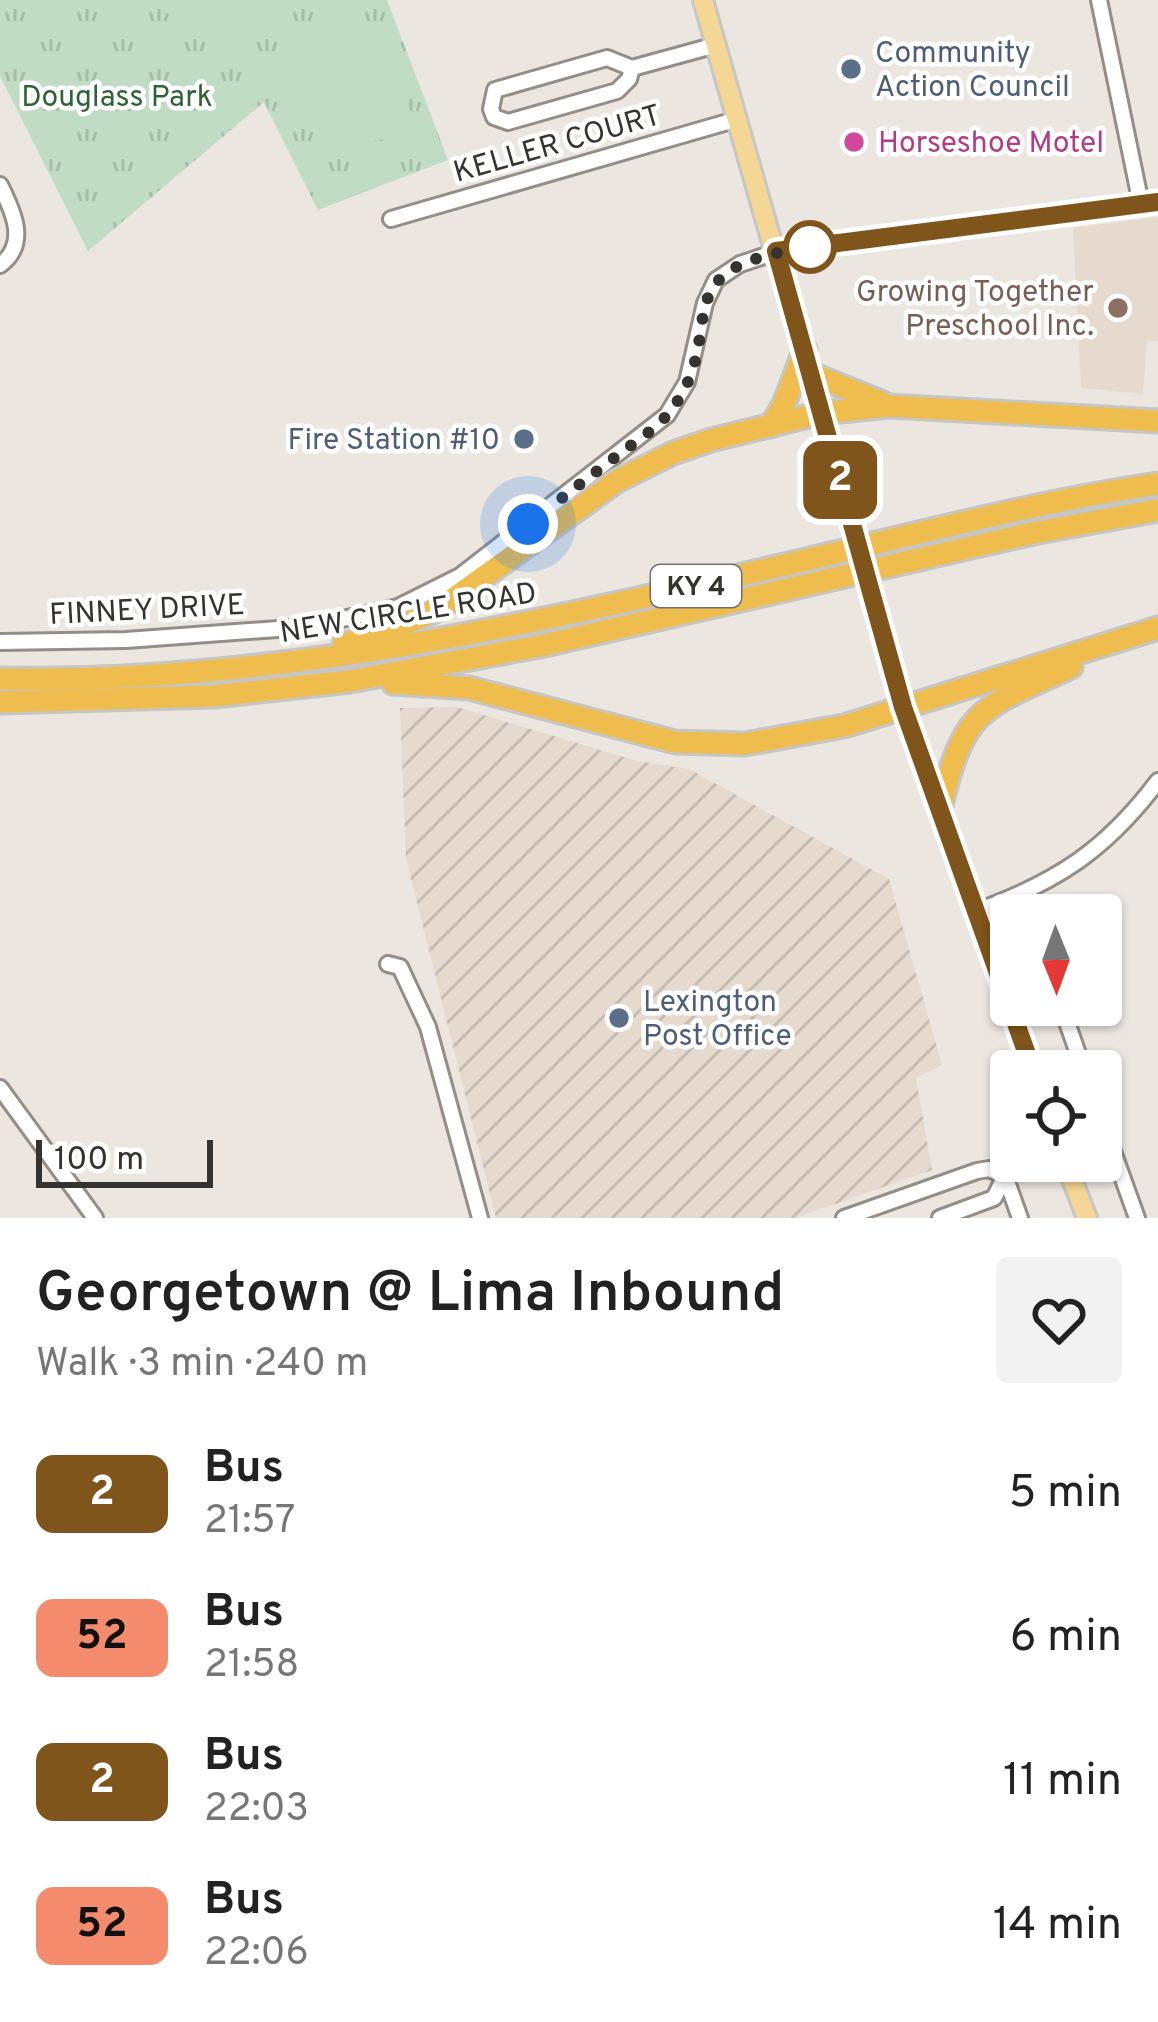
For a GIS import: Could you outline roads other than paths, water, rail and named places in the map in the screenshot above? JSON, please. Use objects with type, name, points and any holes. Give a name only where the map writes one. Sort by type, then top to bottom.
[{"type":"highway","points":[[771,426],[805,349]]},
{"type":"highway","points":[[812,374],[889,406]]},
{"type":"highway","points":[[230,669],[357,642],[415,621],[460,596],[594,496],[642,467],[711,440],[821,413],[889,406],[1158,421]]},
{"type":"highway","name":"NEW CIRCLE ROAD","points":[[230,669],[454,640],[1037,506],[1158,484]]},
{"type":"highway","name":"NEW CIRCLE ROAD","points":[[350,681],[540,646],[1033,533],[1158,510]]},
{"type":"highway","points":[[350,681],[469,688],[699,745],[788,739],[844,726],[1150,632]]},
{"type":"highway","points":[[940,805],[956,744],[974,719],[998,701],[1150,632]]},
{"type":"highway","name":"KY 4","points":[[0,679],[230,669]]},
{"type":"highway","name":"KY 4","points":[[0,703],[214,696],[350,681]]},
{"type":"main road","points":[[704,0],[903,707],[1026,1050]]},
{"type":"main road","points":[[1073,1182],[1087,1218]]},
{"type":"street","points":[[1099,0],[1141,204]]},
{"type":"street","points":[[632,68],[617,92],[508,122],[494,117],[491,110],[495,90],[607,58],[632,68],[716,45]]},
{"type":"street","name":"KELLER COURT","points":[[391,219],[738,119]]},
{"type":"street","points":[[0,185],[17,237],[16,248],[0,265]]},
{"type":"street","name":"FINNEY DRIVE","points":[[0,642],[126,640],[305,627],[366,617],[443,587],[667,416],[687,382],[705,303],[716,280],[740,264],[776,251],[1158,202]]},
{"type":"street","points":[[976,911],[1048,881],[1091,854],[1131,817],[1158,781]]},
{"type":"street","points":[[388,964],[400,968],[428,1027],[480,1218]]},
{"type":"street","points":[[0,1088],[95,1218]]},
{"type":"street","points":[[844,1218],[990,1169]]},
{"type":"street","points":[[1122,1181],[1137,1218]]},
{"type":"street","points":[[940,1218],[994,1198],[1002,1182]]},
{"type":"street","points":[[1007,1182],[1020,1218]]},
{"type":"place","name":"Community Action Council","points":[[851,69]]},
{"type":"place","name":"Horseshoe Motel","points":[[854,142]]},
{"type":"place","name":"Growing Together Preschool Inc.","points":[[1118,308]]},
{"type":"place","name":"Fire Station #10","points":[[524,439]]},
{"type":"place","name":"Lexington Post Office","points":[[619,1018]]},
{"type":"park label","name":"Douglass Park","points":[[117,96]]}]
